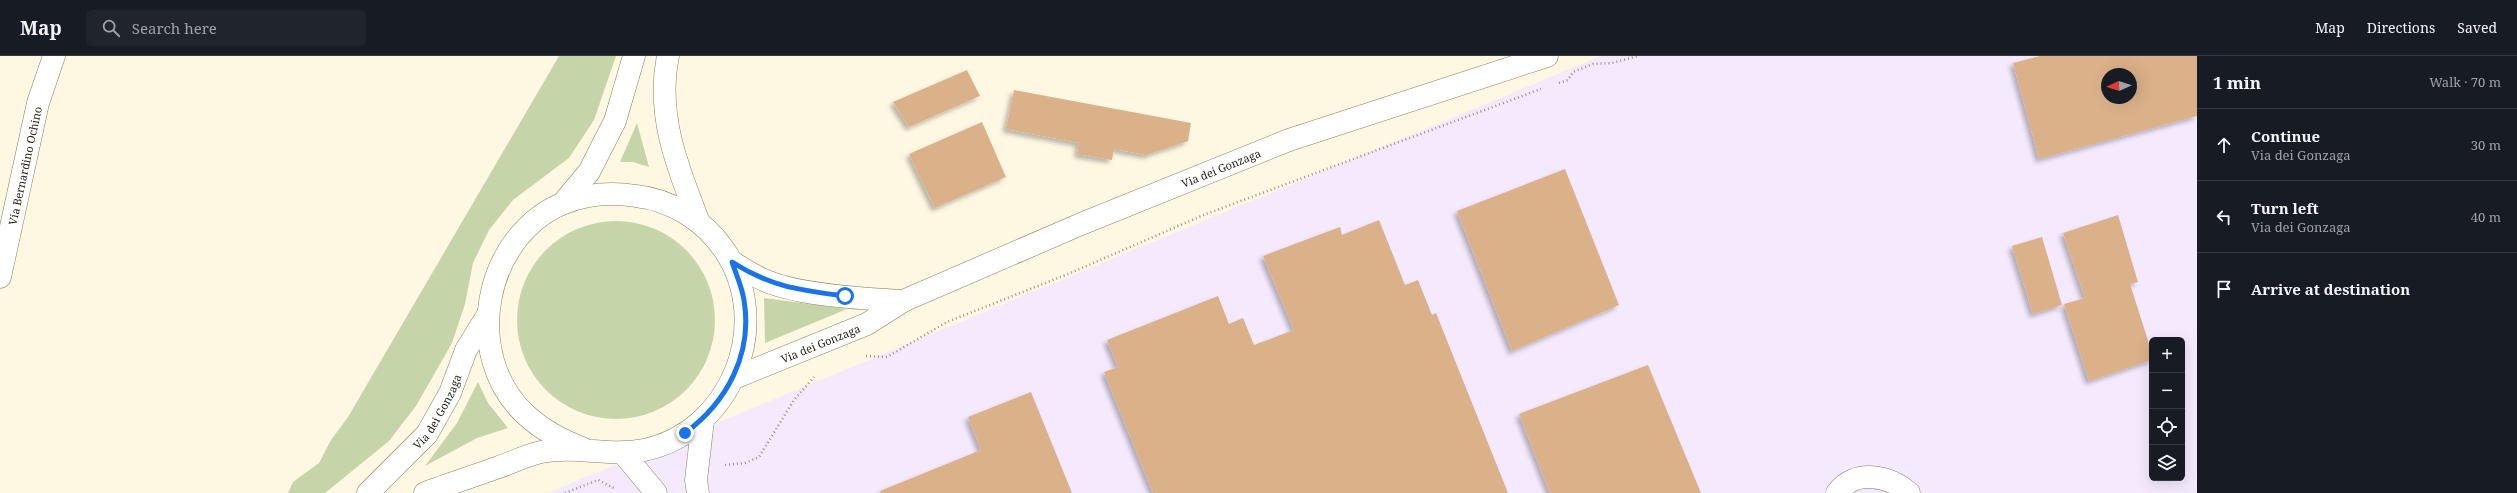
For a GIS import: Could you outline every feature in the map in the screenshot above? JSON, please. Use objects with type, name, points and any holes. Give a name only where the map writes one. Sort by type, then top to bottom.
[{"type":"main road","name":"Via Bernardino Ochino","points":[[0,277],[38,102],[54,56]]},
{"type":"main road","points":[[563,203],[589,172],[616,121],[634,56]]},
{"type":"main road","points":[[668,56],[663,94],[668,134],[698,220]]},
{"type":"main road","name":"Via dei Gonzaga","points":[[734,378],[867,324],[903,301],[1081,224],[1289,140],[1548,56]]},
{"type":"main road","name":"Via dei Gonzaga","points":[[425,493],[538,453],[584,449],[623,453],[666,443],[685,433],[703,420],[720,401],[734,378],[745,333],[744,300],[732,262],[717,239],[698,220],[656,198],[609,192],[563,203],[533,222],[509,249],[494,281],[487,316],[490,351],[502,384],[524,413],[551,435],[584,449]]},
{"type":"main road","name":"Via dei Gonzaga","points":[[732,262],[765,281],[802,290],[903,301]]},
{"type":"main road","name":"Via dei Gonzaga","points":[[368,493],[427,434],[450,392],[466,350],[487,316]]},
{"type":"main road","points":[[697,486],[703,420]]},
{"type":"main road","points":[[623,453],[656,493]]},
{"type":"main road","points":[[1837,493],[1852,481],[1868,476],[1884,478],[1900,484],[1909,493]]},
{"type":"path","points":[[1554,85],[1568,80],[1573,72],[1593,64],[1612,63],[1638,56]]},
{"type":"path","points":[[865,356],[887,357],[947,322],[1068,274],[1206,214],[1546,88]]},
{"type":"path","points":[[697,486],[719,466],[746,463],[759,457],[794,400],[817,374]]},
{"type":"path","points":[[564,493],[598,480],[621,491]]},
{"type":"shaded area","points":[[1601,56],[2197,56],[2197,493],[548,493]]},
{"type":"green space","points":[[559,56],[616,56],[594,120],[569,158],[513,200],[489,230],[473,263],[465,304],[452,343],[416,406],[389,441],[325,493],[288,493],[293,482],[319,463],[331,440],[348,417]]},
{"type":"green space","points":[[637,123],[649,167],[633,162],[620,162]]},
{"type":"green space","points":[[606,221],[626,221],[654,228],[679,243],[693,257],[708,282],[715,310],[715,330],[708,358],[693,383],[679,397],[654,412],[645,415],[626,419],[606,419],[578,412],[553,397],[539,383],[524,358],[521,349],[517,330],[517,310],[524,282],[539,257],[553,243],[578,228],[587,225]]},
{"type":"green space","points":[[764,298],[847,309],[765,343]]},
{"type":"green space","points":[[478,382],[488,403],[508,428],[477,438],[425,466],[457,423]]},
{"type":"building","points":[[2040,56],[2197,56],[2197,116],[2039,159],[2013,63]]},
{"type":"building","points":[[967,70],[980,96],[909,127],[893,102]]},
{"type":"building","points":[[1014,90],[1191,123],[1188,141],[1146,155],[1114,149],[1112,160],[1077,154],[1079,143],[1006,129]]},
{"type":"building","points":[[982,122],[1006,177],[935,208],[909,154]]},
{"type":"building","points":[[1565,169],[1619,305],[1512,351],[1457,211]]},
{"type":"building","points":[[2118,215],[2138,282],[2130,284],[2149,344],[2149,361],[2089,381],[2064,304],[2085,298],[2063,233]]},
{"type":"building","points":[[1379,220],[1405,285],[1418,280],[1432,315],[1436,313],[1508,493],[1153,493],[1104,372],[1118,367],[1107,340],[1218,296],[1229,324],[1243,318],[1254,345],[1294,330],[1263,256],[1340,227],[1342,235]]},
{"type":"building","points":[[2042,237],[2062,305],[2033,314],[2012,246]]},
{"type":"building","points":[[1648,365],[1701,493],[1550,493],[1519,414]]},
{"type":"building","points":[[1031,392],[1072,493],[881,493],[880,491],[981,450],[968,417]]},
{"type":"route","points":[[685,433],[703,420],[720,401],[734,378],[745,340],[744,300],[732,262],[765,281],[802,290],[845,296]]}]
